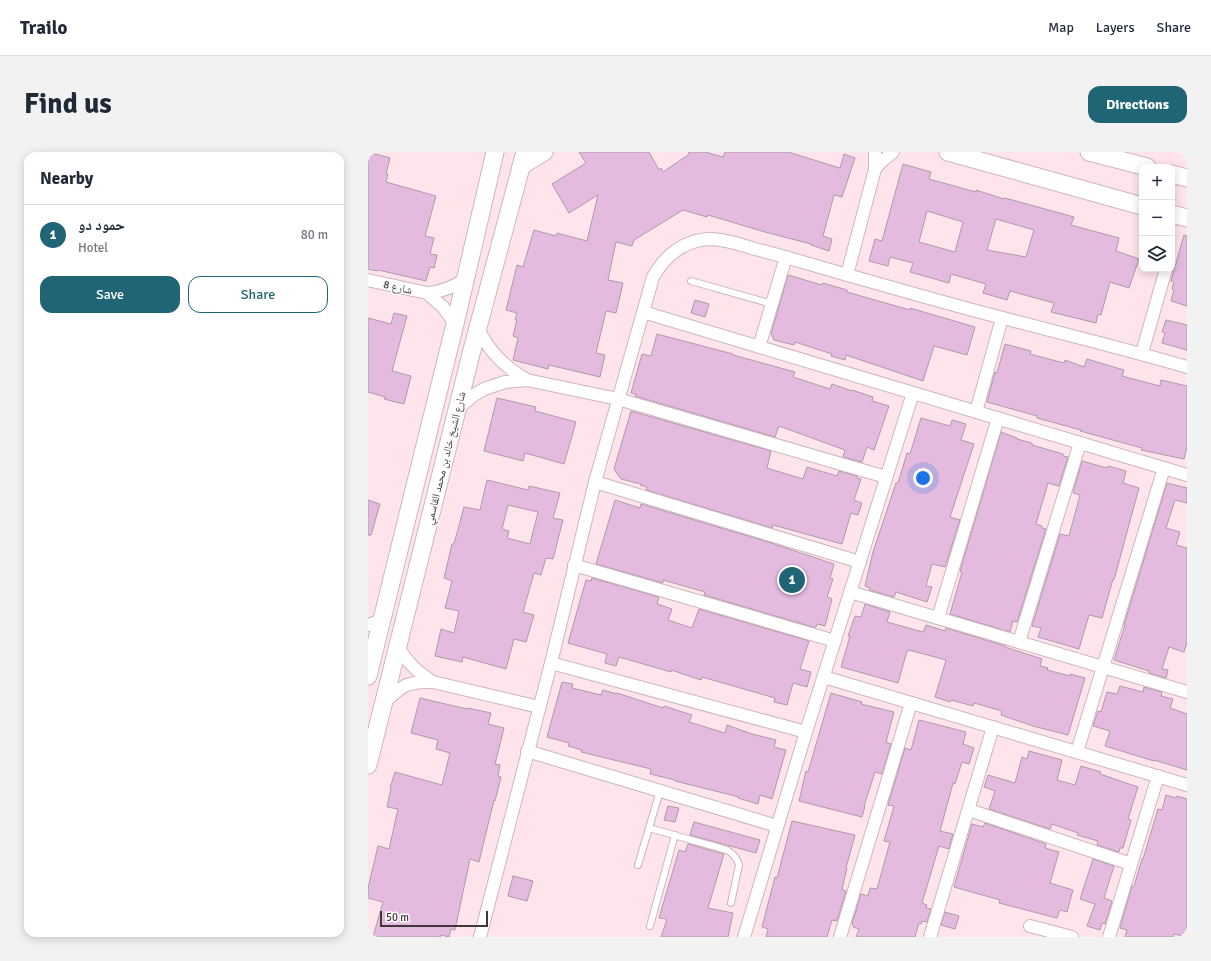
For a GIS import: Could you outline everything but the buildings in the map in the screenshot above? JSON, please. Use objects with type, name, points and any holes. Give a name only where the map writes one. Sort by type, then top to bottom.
[{"type":"main road","name":"شارع الشيخ خالد بن محمد القاسمي","points":[[368,676],[375,622],[455,324],[495,152]]},
{"type":"main road","points":[[523,159],[544,152]]},
{"type":"main road","points":[[948,152],[1139,205]]},
{"type":"main road","points":[[1089,152],[1139,165]]},
{"type":"main road","name":"شارع الشيخ خالد بن محمد القاسمي","points":[[368,765],[457,409],[523,159]]},
{"type":"main road","points":[[1175,175],[1187,178]]},
{"type":"main road","points":[[1175,215],[1187,218]]},
{"type":"street","points":[[847,275],[875,169],[875,152]]},
{"type":"street","points":[[875,169],[893,152]]},
{"type":"street","points":[[480,937],[551,663],[595,482],[618,399],[653,277],[658,267],[674,251],[695,241],[718,240],[786,257],[1002,318],[1142,353],[1187,366]]},
{"type":"street","points":[[759,347],[786,257]]},
{"type":"street","points":[[1142,353],[1165,272]]},
{"type":"street","name":"شارع 8","points":[[368,280],[427,293],[436,293],[451,288],[465,279]]},
{"type":"street","name":"شارع 8","points":[[427,293],[443,307],[455,324]]},
{"type":"street","points":[[643,312],[1187,475]]},
{"type":"street","points":[[976,412],[1002,318]]},
{"type":"street","points":[[478,328],[483,339],[498,359],[507,367],[528,380]]},
{"type":"street","points":[[457,409],[484,389],[505,382],[528,380],[618,399],[886,477]]},
{"type":"street","points":[[744,937],[806,732],[913,393]]},
{"type":"street","points":[[938,618],[998,418]]},
{"type":"street","points":[[1019,642],[1080,443]]},
{"type":"street","points":[[1077,752],[1164,468]]},
{"type":"street","points":[[595,482],[860,562]]},
{"type":"street","points":[[574,565],[835,641]]},
{"type":"street","points":[[850,592],[1103,667],[1186,689]]},
{"type":"street","points":[[398,647],[411,666],[433,682]]},
{"type":"street","points":[[551,663],[806,732]]},
{"type":"street","points":[[824,677],[1187,785]]},
{"type":"street","points":[[383,703],[407,684],[433,682],[539,707]]},
{"type":"street","points":[[840,937],[911,703]]},
{"type":"street","points":[[930,937],[993,727]]},
{"type":"street","points":[[527,751],[777,826]]},
{"type":"street","points":[[1110,937],[1158,776]]},
{"type":"street","points":[[968,810],[1131,864]]},
{"type":"street","points":[[1030,926],[1072,937]]},
{"type":"lane","points":[[691,281],[772,304]]},
{"type":"lane","points":[[638,865],[660,791]]},
{"type":"lane","points":[[649,828],[727,850],[735,856],[740,865],[731,903]]},
{"type":"lane","points":[[650,926],[675,835]]},
{"type":"place","name":"حمود دو","points":[[792,580]]}]
